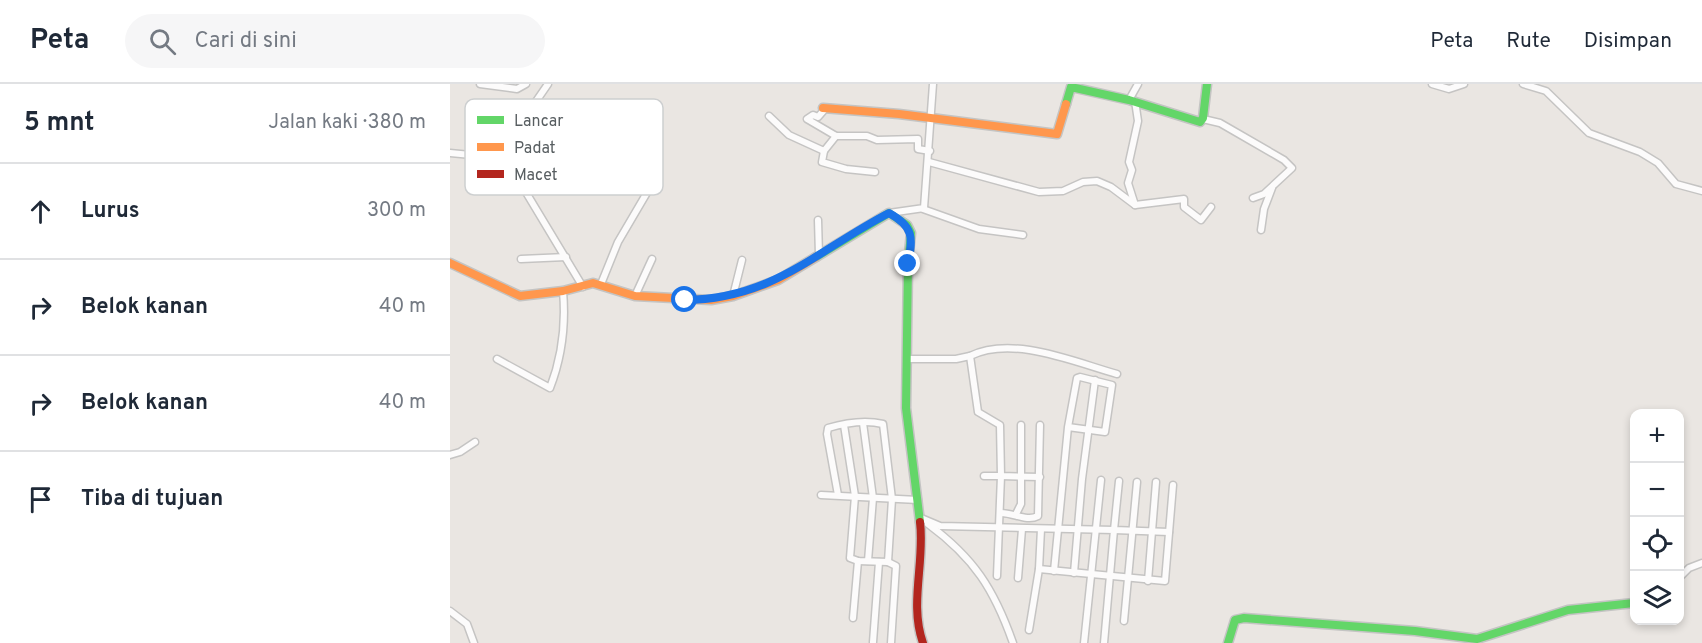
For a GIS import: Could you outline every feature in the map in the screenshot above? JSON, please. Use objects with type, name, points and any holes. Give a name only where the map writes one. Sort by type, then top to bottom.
[{"type":"street","points":[[480,84],[517,89],[526,84]]},
{"type":"street","points":[[538,99],[549,84]]},
{"type":"street","points":[[923,209],[930,150],[933,84]]},
{"type":"street","points":[[1135,205],[1128,183],[1132,170],[1129,162],[1138,121],[1132,101],[1138,84]]},
{"type":"street","points":[[1203,119],[1207,84]]},
{"type":"street","points":[[1432,84],[1449,89],[1464,84]]},
{"type":"street","points":[[1523,84],[1545,90],[1589,133],[1640,152],[1658,163],[1676,184],[1702,192]]},
{"type":"street","points":[[930,150],[918,149],[918,139],[895,137],[877,140],[867,136],[836,136],[807,119],[813,116],[818,117],[824,108],[932,118],[1057,134],[1060,132],[1069,87],[1132,101],[1198,121],[1203,119],[1220,123],[1287,162],[1292,168],[1290,172],[1272,188],[1253,198]]},
{"type":"street","points":[[769,116],[789,135],[824,151]]},
{"type":"street","points":[[836,136],[824,151],[822,162],[846,169],[875,172]]},
{"type":"street","points":[[450,153],[465,154]]},
{"type":"street","points":[[929,162],[1039,192],[1056,193],[1083,182],[1097,181],[1111,187],[1135,205],[1184,199],[1184,207],[1201,220],[1211,207]]},
{"type":"street","points":[[1261,230],[1264,209],[1272,188]]},
{"type":"street","points":[[530,195],[531,202],[547,228],[553,233],[583,287]]},
{"type":"street","points":[[601,284],[618,242],[646,195]]},
{"type":"street","points":[[450,263],[516,295],[563,291],[593,283],[635,296],[685,300],[733,296],[778,280],[889,213],[923,209],[979,229],[1023,235]]},
{"type":"street","points":[[889,213],[907,225],[911,233],[908,273],[907,432],[921,518],[922,543],[916,623],[923,643]]},
{"type":"street","points":[[818,220],[819,255]]},
{"type":"street","points":[[521,259],[566,257]]},
{"type":"street","points":[[635,296],[652,259]]},
{"type":"street","points":[[733,296],[742,260]]},
{"type":"street","points":[[497,359],[550,387],[562,357],[565,311],[563,291]]},
{"type":"street","points":[[908,359],[956,359],[997,350],[1018,350],[1117,374]]},
{"type":"street","points":[[970,356],[979,414],[1000,425],[1001,529],[997,576]]},
{"type":"street","points":[[1054,571],[1068,427],[1077,377],[1111,384],[1113,387],[1105,432],[1068,427]]},
{"type":"street","points":[[1074,573],[1087,430],[1095,380]]},
{"type":"street","points":[[863,423],[873,498],[868,561]]},
{"type":"street","points":[[838,495],[827,430],[844,424],[880,423],[884,426],[892,499],[888,562]]},
{"type":"street","points":[[844,424],[855,496],[850,558],[858,561],[888,562],[896,566],[891,643]]},
{"type":"street","points":[[1016,514],[1021,504],[1021,424]]},
{"type":"street","points":[[1001,513],[1016,514],[1026,519],[1038,516],[1040,425]]},
{"type":"street","points":[[450,455],[460,452],[475,442]]},
{"type":"street","points":[[984,476],[1040,477]]},
{"type":"street","points":[[1084,643],[1101,480]]},
{"type":"street","points":[[1104,643],[1119,481]]},
{"type":"street","points":[[1124,621],[1130,579],[1137,482]]},
{"type":"street","points":[[1148,581],[1156,482]]},
{"type":"street","points":[[1039,569],[1165,581],[1173,485]]},
{"type":"street","points":[[821,495],[918,500]]},
{"type":"street","points":[[921,518],[940,526],[1169,532]]},
{"type":"street","points":[[921,518],[947,537],[978,570],[999,603],[1013,643]]},
{"type":"street","points":[[1018,578],[1022,529]]},
{"type":"street","points":[[1029,630],[1039,569],[1041,529]]},
{"type":"street","points":[[853,618],[858,561]]},
{"type":"street","points":[[873,642],[879,561]]},
{"type":"street","points":[[1684,573],[1689,568],[1702,563]]},
{"type":"street","points":[[1228,643],[1235,620],[1244,618],[1415,631],[1477,639],[1568,610],[1630,604]]},
{"type":"street","points":[[450,611],[467,624],[474,643]]},
{"type":"traffic: fast","points":[[1066,104],[1071,87],[1129,100],[1200,122],[1203,118],[1207,84]]},
{"type":"traffic: fast","points":[[816,257],[889,213],[907,225],[911,233],[908,264],[906,408],[920,522]]},
{"type":"traffic: fast","points":[[1228,643],[1235,620],[1244,618],[1415,631],[1477,639],[1568,610],[1630,603]]},
{"type":"traffic: slow","points":[[823,108],[899,114],[1057,134],[1066,104]]},
{"type":"traffic: slow","points":[[450,263],[520,296],[563,291],[593,283],[635,296],[711,300],[733,296],[778,280],[816,257]]},
{"type":"traffic: jam","points":[[920,522],[921,552],[917,613],[923,643]]},
{"type":"route","points":[[685,300],[711,300],[733,296],[778,280],[889,213],[907,225],[911,233],[908,264]]}]
